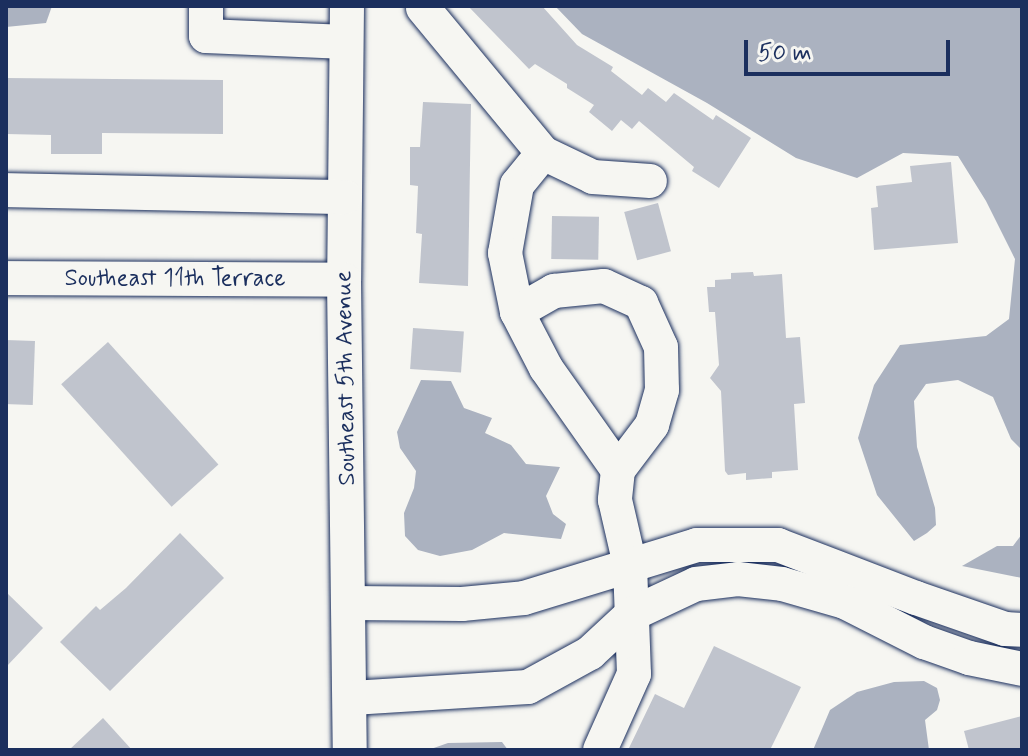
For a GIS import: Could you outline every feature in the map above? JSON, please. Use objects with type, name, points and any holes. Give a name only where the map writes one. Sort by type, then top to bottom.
[{"type":"street","points":[[206,6],[206,36],[346,42]]},
{"type":"street","name":"Southeast 5th Avenue","points":[[347,6],[344,280],[351,603],[350,750]]},
{"type":"street","points":[[423,8],[543,153],[593,177],[650,181]]},
{"type":"street","points":[[543,153],[517,185],[505,253],[517,312],[546,368],[618,470]]},
{"type":"street","points":[[6,190],[345,197]]},
{"type":"street","name":"Southeast 11th Terrace","points":[[6,278],[344,280]]},
{"type":"street","points":[[517,312],[554,291],[604,286],[641,303],[661,347],[662,390],[652,425],[618,470],[615,500],[630,565],[634,674],[600,750]]},
{"type":"street","points":[[351,603],[462,604],[524,598],[579,584],[697,545],[778,545],[1005,629],[1022,630]]},
{"type":"street","points":[[352,698],[528,687],[590,653],[632,614],[696,584],[738,579],[782,584],[845,602],[924,642],[984,662],[1022,669]]},
{"type":"shaded area","points":[[6,6],[52,6],[46,23],[6,27]]},
{"type":"shaded area","points":[[555,6],[1022,6],[1022,450],[1011,439],[993,397],[958,380],[926,384],[914,401],[917,447],[935,508],[936,525],[927,533],[914,541],[877,495],[858,438],[874,385],[900,345],[986,336],[1009,319],[1015,259],[986,201],[958,156],[903,153],[857,178],[796,158],[707,103],[582,34]]},
{"type":"shaded area","points":[[421,380],[451,381],[464,408],[492,418],[485,433],[511,445],[526,464],[560,467],[546,496],[553,514],[566,524],[561,539],[504,533],[472,550],[440,556],[418,550],[405,536],[404,513],[414,488],[416,471],[400,448],[397,432]]},
{"type":"shaded area","points":[[1022,534],[1022,578],[962,566],[997,546],[1013,546]]},
{"type":"shaded area","points":[[924,681],[937,688],[940,700],[937,710],[925,720],[929,750],[813,750],[830,710],[857,692],[894,682]]},
{"type":"shaded area","points":[[502,742],[508,750],[428,750],[448,743]]},
{"type":"building","points":[[468,6],[542,6],[577,45],[613,67],[611,71],[642,95],[648,88],[666,102],[674,93],[713,120],[716,115],[751,138],[719,188],[692,171],[694,167],[639,121],[632,129],[621,120],[612,131],[589,112],[594,105],[535,64],[529,69]]},
{"type":"building","points":[[6,78],[223,80],[223,134],[102,133],[102,154],[51,154],[51,135],[6,134]]},
{"type":"building","points":[[423,102],[471,104],[468,286],[419,283],[422,234],[416,233],[418,186],[410,185],[410,147],[420,147]]},
{"type":"building","points":[[951,162],[958,243],[874,250],[871,208],[878,207],[876,186],[912,182],[910,166]]},
{"type":"building","points":[[658,203],[671,251],[637,260],[624,212]]},
{"type":"building","points":[[552,216],[599,217],[598,260],[551,259]]},
{"type":"building","points":[[753,272],[754,276],[782,274],[786,338],[800,337],[805,403],[794,404],[798,470],[772,472],[772,478],[746,480],[746,473],[728,475],[725,471],[721,391],[710,378],[719,365],[715,312],[709,312],[707,287],[715,287],[715,280],[731,279],[731,273]]},
{"type":"building","points":[[413,328],[464,332],[461,372],[410,369]]},
{"type":"building","points":[[6,340],[35,341],[33,405],[6,404]]},
{"type":"building","points":[[108,342],[218,465],[172,507],[61,384]]},
{"type":"building","points":[[180,533],[224,578],[110,691],[60,642],[96,606],[100,610],[126,588]]},
{"type":"building","points":[[6,592],[43,628],[6,667]]},
{"type":"building","points":[[714,646],[801,687],[770,750],[628,750],[655,694],[684,708]]},
{"type":"building","points":[[1022,716],[1022,750],[969,750],[964,731]]},
{"type":"building","points":[[103,718],[132,750],[69,750]]}]
